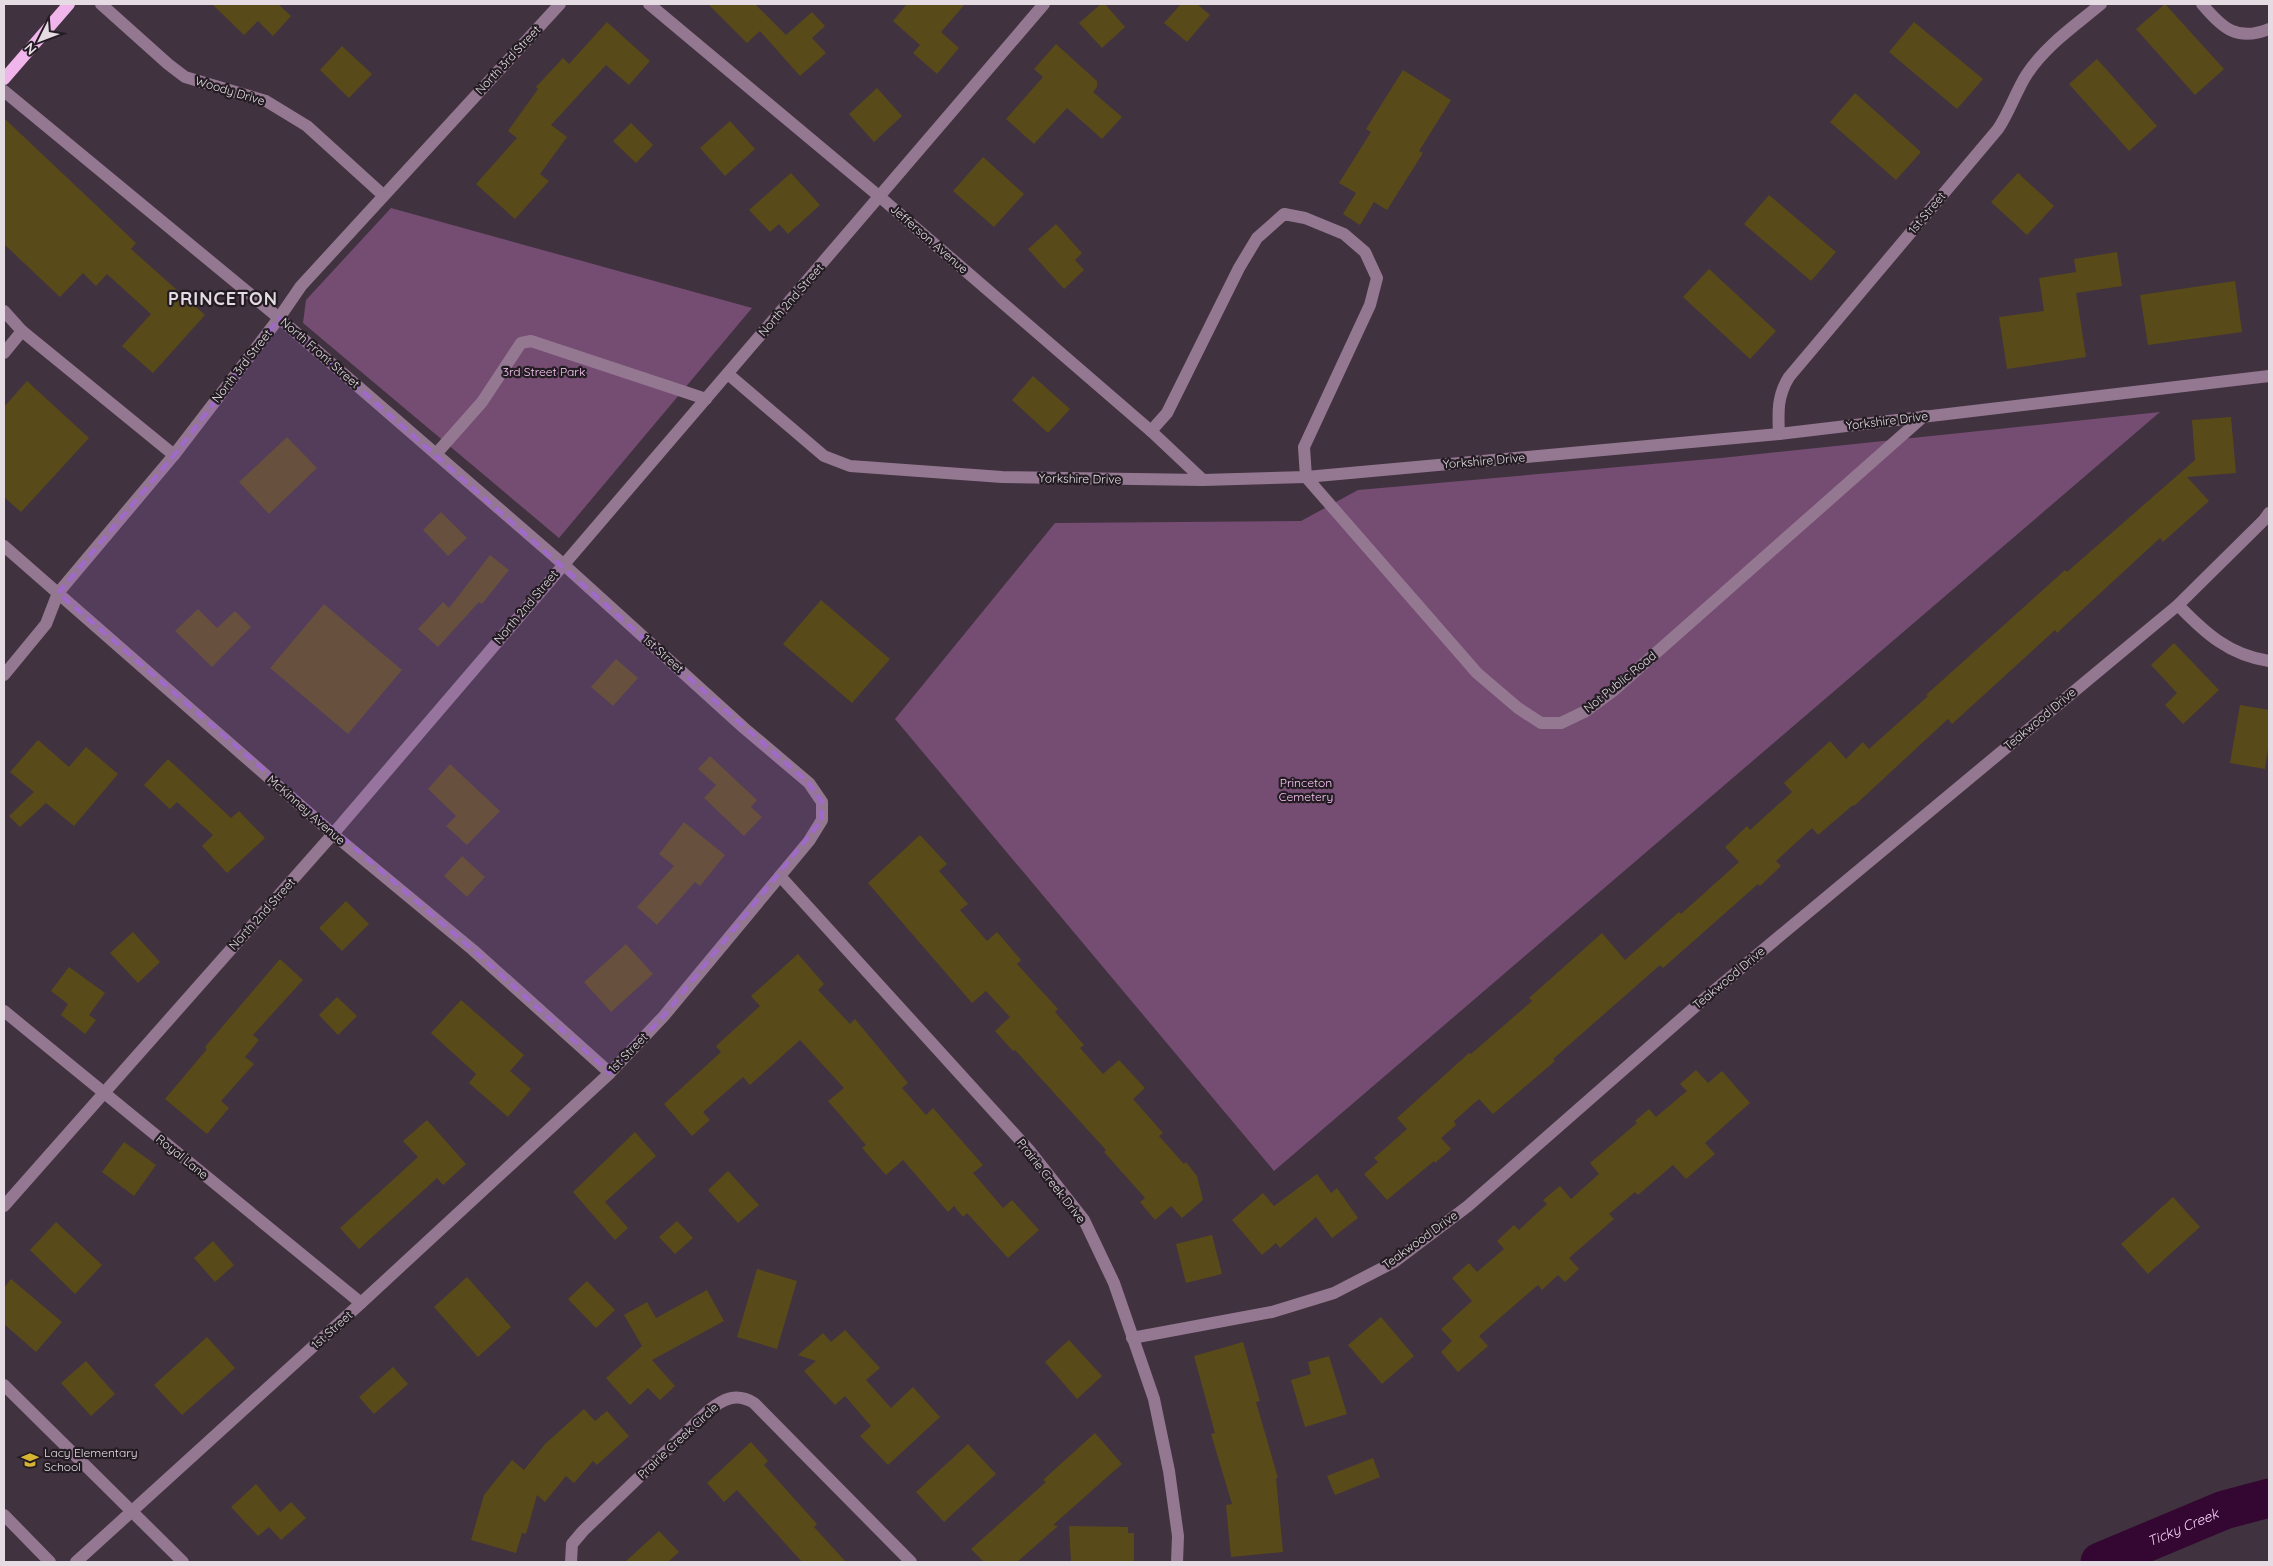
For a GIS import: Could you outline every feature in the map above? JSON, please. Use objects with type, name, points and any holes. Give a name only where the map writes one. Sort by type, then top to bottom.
[{"type":"main road","points":[[4,79],[69,4]]},
{"type":"street","name":"Woody Drive","points":[[101,4],[185,77],[266,101],[307,126],[383,195]]},
{"type":"street","name":"North 3rd Street","points":[[4,675],[46,624],[58,593],[174,455],[279,318],[301,286],[560,4]]},
{"type":"street","name":"Jefferson Avenue","points":[[649,4],[880,197],[1151,431],[1203,480]]},
{"type":"street","name":"North 2nd Street","points":[[4,1206],[333,834],[1044,4]]},
{"type":"street","name":"1st Street","points":[[1779,434],[1778,408],[1781,389],[1793,371],[1998,129],[2008,114],[2027,74],[2047,50],[2101,4]]},
{"type":"street","points":[[2202,4],[2228,30],[2242,35],[2259,33],[2269,29]]},
{"type":"street","name":"North Front Street","points":[[4,90],[279,318],[563,564]]},
{"type":"street","points":[[1151,431],[1167,413],[1239,268],[1256,238],[1284,214],[1305,218],[1344,234],[1365,252],[1376,278],[1370,305],[1304,447],[1306,478]]},
{"type":"street","points":[[4,311],[22,331],[174,455]]},
{"type":"street","points":[[4,353],[22,331]]},
{"type":"street","points":[[436,454],[482,402],[521,343],[531,341],[706,399]]},
{"type":"street","name":"Yorkshire Drive","points":[[728,374],[824,456],[850,466],[1002,477],[1203,480],[1306,478],[1779,434],[2269,376]]},
{"type":"street","name":"Not Public Road","points":[[1306,478],[1477,673],[1518,708],[1541,724],[1561,723],[1586,712],[1613,691],[1924,416]]},
{"type":"street","name":"Teakwood Drive","points":[[1132,1338],[1272,1312],[1334,1293],[1394,1262],[1468,1206],[1704,999],[2178,605],[2269,513]]},
{"type":"street","name":"McKinney Avenue","points":[[4,546],[333,834],[473,950],[610,1072]]},
{"type":"street","name":"1st Street","points":[[76,1562],[361,1303],[610,1072],[663,1017],[809,841],[822,820],[822,802],[809,783],[744,728],[563,564]]},
{"type":"street","points":[[2178,605],[2212,638],[2234,650],[2257,659],[2269,661]]},
{"type":"street","name":"Prairie Creek Drive","points":[[780,876],[1029,1150],[1084,1220],[1114,1283],[1154,1399],[1169,1471],[1178,1536],[1177,1562]]},
{"type":"street","name":"Royal Lane","points":[[4,1011],[361,1303]]},
{"type":"street","points":[[4,1385],[183,1562]]},
{"type":"street","name":"Prairie Creek Circle","points":[[571,1562],[572,1544],[583,1531],[708,1411],[721,1401],[731,1397],[745,1397],[754,1403],[911,1562]]},
{"type":"street","points":[[4,1515],[50,1562]]},
{"type":"highlighted area","points":[[279,318],[809,783],[822,802],[822,820],[663,1017],[610,1073],[473,950],[58,593],[174,455]]},
{"type":"green space","name":"3rd Street Park","points":[[391,208],[752,308],[559,538],[303,323],[306,300]]},
{"type":"green space","name":"Princeton Cemetery","points":[[2160,412],[1274,1171],[895,719],[1055,523],[1301,521],[1358,490],[1721,458]]},
{"type":"building","points":[[212,4],[278,4],[291,16],[273,36],[258,21],[244,35]]},
{"type":"building","points":[[708,4],[755,4],[786,35],[812,12],[825,26],[812,38],[826,53],[800,76],[760,31],[747,43]]},
{"type":"building","points":[[907,4],[965,4],[941,32],[959,48],[937,74],[913,53],[920,45],[893,21]]},
{"type":"building","points":[[1101,4],[1105,4],[1125,27],[1102,48],[1079,23]]},
{"type":"building","points":[[1181,4],[1197,4],[1210,15],[1187,42],[1164,23]]},
{"type":"building","points":[[2165,4],[2224,69],[2195,95],[2136,29]]},
{"type":"building","points":[[607,22],[650,61],[629,85],[606,65],[551,125],[567,137],[540,174],[549,181],[515,219],[476,184],[517,138],[508,131],[538,89],[536,87],[563,58],[569,64]]},
{"type":"building","points":[[1914,22],[1983,79],[1957,109],[1889,52]]},
{"type":"building","points":[[1056,44],[1097,81],[1097,87],[1093,92],[1122,117],[1102,139],[1067,108],[1034,144],[1006,119],[1043,77],[1034,69]]},
{"type":"building","points":[[342,46],[372,74],[349,98],[320,70]]},
{"type":"building","points":[[2097,59],[2157,126],[2129,151],[2069,84]]},
{"type":"building","points":[[1403,70],[1451,100],[1419,151],[1423,153],[1387,210],[1374,202],[1360,225],[1343,214],[1356,193],[1339,183],[1371,132],[1366,129]]},
{"type":"building","points":[[877,88],[902,116],[874,142],[849,114]]},
{"type":"building","points":[[1855,93],[1921,152],[1896,180],[1830,122]]},
{"type":"building","points":[[4,118],[136,243],[131,249],[205,315],[153,373],[122,346],[151,314],[107,274],[96,286],[83,273],[60,297],[4,244]]},
{"type":"building","points":[[730,121],[755,149],[725,176],[700,148]]},
{"type":"building","points":[[631,123],[653,145],[636,163],[613,141]]},
{"type":"building","points":[[983,157],[1024,194],[994,227],[953,191]]},
{"type":"building","points":[[791,173],[820,205],[788,234],[779,224],[770,232],[749,210]]},
{"type":"building","points":[[2018,173],[2054,206],[2027,235],[1991,202]]},
{"type":"building","points":[[1769,195],[1836,252],[1811,281],[1744,224]]},
{"type":"building","points":[[1056,224],[1082,253],[1075,260],[1084,270],[1064,289],[1028,249]]},
{"type":"building","points":[[2117,252],[2122,286],[2076,293],[2086,357],[2007,369],[1999,317],[2044,311],[2039,278],[2076,272],[2074,259]]},
{"type":"building","points":[[1709,269],[1776,331],[1750,359],[1683,297]]},
{"type":"building","points":[[2235,281],[2242,332],[2148,345],[2140,295]]},
{"type":"building","points":[[1033,376],[1070,409],[1048,433],[1012,400]]},
{"type":"building","points":[[27,381],[89,438],[21,512],[4,497],[4,407]]},
{"type":"building","points":[[2231,417],[2236,473],[2187,477],[2209,501],[2163,542],[2160,538],[2057,633],[2055,630],[1952,724],[1948,719],[1854,806],[1818,835],[1812,828],[1776,861],[1781,866],[1760,886],[1758,884],[1663,968],[1660,965],[1553,1059],[1555,1061],[1493,1114],[1479,1099],[1454,1121],[1456,1125],[1441,1138],[1451,1149],[1387,1200],[1364,1174],[1378,1162],[1374,1158],[1407,1129],[1397,1118],[1469,1053],[1471,1054],[1532,1001],[1529,998],[1602,933],[1625,960],[1679,912],[1681,914],[1739,862],[1725,847],[1747,826],[1750,830],[1792,792],[1784,783],[1830,741],[1846,759],[1863,742],[1869,749],[2065,570],[2067,572],[2195,460],[2192,420]]},
{"type":"building","points":[[287,437],[317,468],[269,514],[239,482]]},
{"type":"building","points":[[441,512],[467,538],[448,556],[423,530]]},
{"type":"building","points":[[490,555],[509,570],[482,604],[479,602],[438,647],[418,629],[443,602],[449,608]]},
{"type":"building","points":[[821,600],[890,659],[852,703],[783,644]]},
{"type":"building","points":[[324,604],[402,670],[348,734],[270,668]]},
{"type":"building","points":[[198,609],[217,628],[235,611],[251,627],[212,667],[175,631]]},
{"type":"building","points":[[2174,643],[2219,690],[2183,724],[2165,705],[2177,693],[2151,665]]},
{"type":"building","points":[[616,659],[638,678],[613,706],[591,687]]},
{"type":"building","points":[[2240,705],[2269,710],[2269,742],[2265,769],[2230,763]]},
{"type":"building","points":[[38,740],[69,767],[86,747],[118,774],[74,826],[46,803],[20,827],[9,816],[34,792],[10,772]]},
{"type":"building","points":[[710,756],[757,800],[751,807],[762,817],[744,836],[704,798],[716,785],[698,769]]},
{"type":"building","points":[[168,759],[231,818],[239,811],[265,838],[227,873],[202,846],[213,835],[177,802],[170,809],[144,785]]},
{"type":"building","points":[[450,764],[500,811],[467,845],[446,826],[456,816],[428,789]]},
{"type":"building","points":[[684,822],[725,855],[700,886],[695,882],[657,925],[637,907],[674,866],[659,854]]},
{"type":"building","points":[[920,835],[947,864],[939,871],[968,904],[960,910],[987,941],[997,932],[1021,960],[1017,964],[1058,1009],[1055,1012],[1084,1045],[1080,1048],[1103,1074],[1119,1060],[1145,1088],[1133,1099],[1163,1133],[1159,1136],[1184,1164],[1186,1162],[1197,1176],[1203,1200],[1182,1218],[1171,1206],[1155,1220],[1140,1202],[1145,1198],[1104,1152],[1106,1150],[1015,1050],[1013,1051],[995,1031],[1010,1017],[986,991],[972,1003],[868,883]]},
{"type":"building","points":[[462,856],[485,877],[467,897],[444,876]]},
{"type":"building","points":[[346,901],[369,924],[342,951],[319,928]]},
{"type":"building","points":[[133,932],[160,962],[138,983],[110,953]]},
{"type":"building","points":[[626,944],[653,974],[611,1012],[584,982]]},
{"type":"building","points":[[798,954],[824,984],[818,990],[850,1024],[855,1019],[908,1083],[902,1088],[926,1115],[933,1108],[983,1165],[973,1173],[1003,1208],[1012,1200],[1039,1230],[1008,1258],[967,1213],[963,1217],[954,1206],[948,1212],[903,1160],[886,1175],[862,1148],[866,1145],[828,1101],[844,1088],[800,1040],[750,1085],[743,1077],[703,1112],[710,1120],[692,1136],[664,1104],[721,1052],[716,1046],[760,1006],[751,996]]},
{"type":"building","points":[[280,959],[303,980],[253,1035],[259,1040],[245,1057],[254,1064],[221,1101],[229,1108],[207,1134],[165,1099],[207,1049],[205,1047]]},
{"type":"building","points":[[69,967],[105,993],[89,1015],[96,1020],[85,1034],[61,1015],[68,1004],[51,991]]},
{"type":"building","points":[[337,997],[357,1016],[338,1035],[319,1015]]},
{"type":"building","points":[[461,1000],[524,1055],[510,1071],[531,1089],[508,1117],[469,1083],[476,1074],[431,1033]]},
{"type":"building","points":[[1696,1070],[1708,1083],[1722,1071],[1750,1103],[1705,1143],[1715,1154],[1686,1179],[1673,1165],[1638,1195],[1635,1192],[1609,1214],[1614,1219],[1569,1258],[1579,1269],[1565,1282],[1558,1275],[1542,1290],[1538,1285],[1479,1336],[1488,1346],[1458,1372],[1441,1352],[1452,1341],[1441,1329],[1472,1301],[1452,1278],[1469,1263],[1477,1272],[1504,1249],[1497,1241],[1514,1225],[1519,1230],[1547,1204],[1543,1200],[1560,1186],[1571,1199],[1599,1174],[1590,1163],[1637,1123],[1635,1121],[1649,1109],[1656,1117],[1687,1091],[1680,1084]]},
{"type":"building","points":[[427,1120],[466,1164],[443,1185],[437,1178],[359,1249],[340,1228],[418,1157],[403,1141]]},
{"type":"building","points":[[635,1132],[656,1156],[605,1202],[628,1228],[615,1240],[573,1192]]},
{"type":"building","points":[[124,1142],[156,1165],[134,1196],[102,1172]]},
{"type":"building","points":[[728,1171],[759,1205],[738,1223],[708,1190]]},
{"type":"building","points":[[1317,1174],[1331,1193],[1337,1188],[1358,1218],[1332,1238],[1316,1217],[1280,1248],[1276,1243],[1262,1255],[1232,1220],[1263,1193],[1274,1206]]},
{"type":"building","points":[[2173,1197],[2200,1227],[2148,1274],[2121,1244]]},
{"type":"building","points":[[677,1221],[693,1238],[675,1254],[659,1237]]},
{"type":"building","points":[[56,1222],[102,1265],[75,1294],[30,1250]]},
{"type":"building","points":[[1212,1235],[1222,1274],[1186,1283],[1176,1244]]},
{"type":"building","points":[[213,1241],[234,1265],[215,1282],[194,1258]]},
{"type":"building","points":[[757,1269],[797,1281],[777,1349],[737,1337]]},
{"type":"building","points":[[467,1277],[511,1327],[478,1357],[434,1307]]},
{"type":"building","points":[[11,1279],[62,1322],[36,1352],[4,1324],[4,1288]]},
{"type":"building","points":[[587,1281],[615,1310],[596,1328],[568,1299]]},
{"type":"building","points":[[707,1290],[724,1321],[652,1360],[675,1386],[660,1400],[648,1388],[630,1405],[606,1378],[642,1346],[624,1315],[647,1302],[656,1318]]},
{"type":"building","points":[[1381,1317],[1414,1356],[1382,1384],[1348,1345]]},
{"type":"building","points":[[845,1330],[880,1368],[866,1380],[891,1408],[913,1387],[940,1417],[888,1465],[860,1436],[871,1426],[845,1396],[835,1405],[804,1371],[816,1361],[798,1355],[823,1333],[831,1342]]},
{"type":"building","points":[[207,1337],[235,1368],[182,1415],[154,1385]]},
{"type":"building","points":[[1069,1340],[1102,1376],[1077,1399],[1045,1362]]},
{"type":"building","points":[[1243,1342],[1260,1401],[1256,1402],[1278,1478],[1276,1478],[1283,1552],[1231,1557],[1226,1505],[1232,1504],[1211,1434],[1215,1433],[1194,1356]]},
{"type":"building","points":[[1329,1356],[1347,1414],[1305,1427],[1291,1380],[1311,1374],[1308,1362]]},
{"type":"building","points":[[86,1361],[115,1394],[91,1416],[61,1383]]},
{"type":"building","points":[[393,1367],[408,1384],[374,1414],[359,1397]]},
{"type":"building","points":[[584,1409],[595,1421],[607,1411],[629,1436],[597,1465],[593,1461],[574,1483],[566,1476],[545,1502],[537,1495],[526,1534],[522,1533],[516,1553],[471,1540],[484,1495],[512,1460],[524,1470],[545,1444]]},
{"type":"building","points":[[1095,1433],[1122,1464],[1053,1525],[1058,1526],[1017,1562],[984,1562],[971,1549],[1046,1482],[1043,1480]]},
{"type":"building","points":[[751,1442],[768,1461],[764,1465],[817,1524],[814,1527],[846,1562],[802,1562],[737,1490],[724,1502],[707,1483]]},
{"type":"building","points":[[968,1444],[996,1474],[944,1522],[916,1492]]},
{"type":"building","points":[[1373,1458],[1380,1477],[1335,1495],[1327,1476]]},
{"type":"building","points":[[256,1484],[280,1512],[291,1502],[306,1518],[281,1540],[269,1527],[258,1536],[231,1507]]},
{"type":"building","points":[[1069,1526],[1128,1527],[1128,1533],[1134,1533],[1134,1562],[1071,1562]]},
{"type":"building","points":[[659,1531],[679,1552],[668,1562],[625,1562]]},
{"type":"waterway","name":"Ticky Creek","points":[[2100,1562],[2224,1510],[2269,1498]]},
{"type":"place","name":"Lacy Elementary School","points":[[30,1460]]},
{"type":"district","name":"PRINCETON","points":[[223,299]]}]
